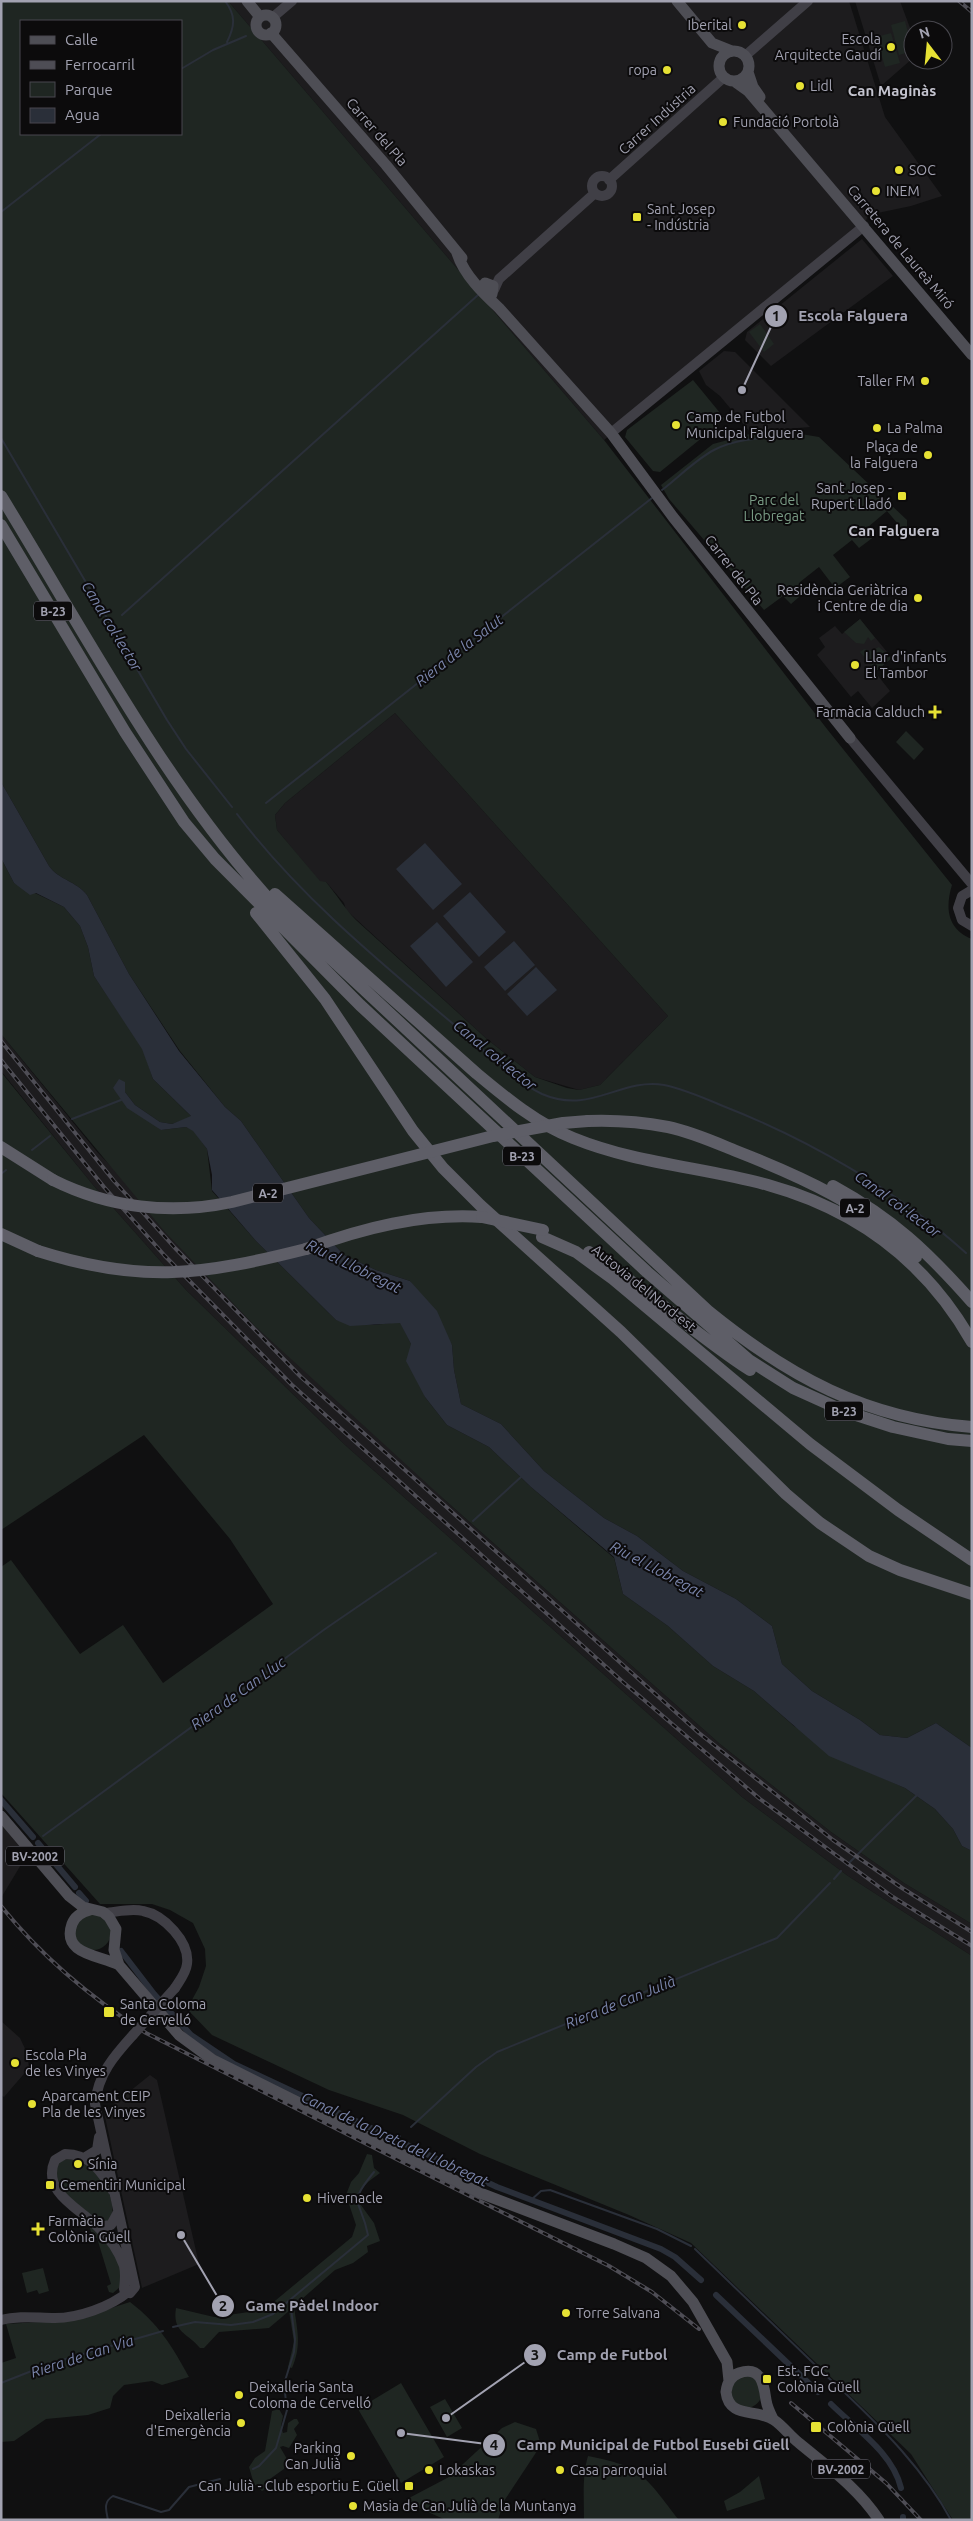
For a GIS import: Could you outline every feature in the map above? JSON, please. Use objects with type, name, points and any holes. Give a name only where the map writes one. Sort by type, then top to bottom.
[{"type":"highway","name":"B-23","points":[[1,496],[140,726],[198,809],[278,909],[708,1311],[751,1346],[793,1373],[840,1396],[897,1414],[972,1427]]},
{"type":"highway","name":"B-23","points":[[1,525],[125,732],[184,822],[215,859],[360,1006],[647,1272],[749,1360],[793,1388],[844,1411],[893,1427],[948,1439],[972,1441]]},
{"type":"highway","points":[[215,859],[233,886],[325,999],[413,1131],[443,1168],[480,1205],[607,1319],[779,1487],[820,1523],[869,1556],[900,1570],[972,1594]]},
{"type":"highway","points":[[239,862],[379,989],[469,1068],[510,1101],[571,1137],[597,1147],[635,1159],[767,1185],[831,1208],[861,1225],[905,1257],[932,1283],[972,1342]]},
{"type":"highway","name":"A-2","points":[[1,1147],[53,1180],[86,1195],[123,1204],[165,1209],[205,1207],[241,1200],[530,1128],[588,1121],[647,1124],[700,1136],[814,1184],[888,1231],[935,1277],[972,1330]]},
{"type":"highway","points":[[700,1136],[739,1145],[832,1185],[856,1198],[912,1238],[972,1302]]},
{"type":"highway","name":"Autovia del Nord-est","points":[[1,1234],[38,1251],[106,1269],[130,1272],[176,1273],[228,1268],[306,1249],[448,1219],[482,1220],[512,1228],[543,1233],[576,1252],[613,1278],[810,1444],[898,1510],[972,1560]]},
{"type":"highway","points":[[543,1233],[578,1245],[618,1270],[709,1343],[749,1369],[820,1409],[908,1437],[948,1439]]},
{"type":"main road","points":[[247,1],[266,17],[275,26],[271,33],[263,34],[257,29],[257,20],[266,17]]},
{"type":"main road","points":[[677,1],[712,43],[723,78],[734,81],[741,79],[748,72],[749,65],[745,56],[739,52],[712,43]]},
{"type":"main road","name":"Carrer del Pla","points":[[271,33],[386,165],[457,254],[460,264],[488,289],[499,308],[611,433],[663,505],[850,738]]},
{"type":"main road","points":[[718,65],[722,56],[732,51]]},
{"type":"main road","name":"Carretera de Laureà Miró","points":[[748,72],[754,90],[814,162],[826,181]]},
{"type":"main road","name":"Carretera de Laureà Miró","points":[[734,81],[748,91],[972,355]]},
{"type":"main road","name":"BV-2002","points":[[1,1816],[69,1896],[90,1910],[105,1913]]},
{"type":"main road","name":"BV-2002","points":[[69,1896],[73,1921],[70,1933],[73,1944],[82,1953],[119,1965]]},
{"type":"main road","points":[[73,1921],[81,1913],[90,1910]]},
{"type":"main road","points":[[105,1913],[112,1920],[116,1929]]},
{"type":"main road","name":"BV-2002","points":[[116,1929],[114,1943],[119,1965],[179,2036],[213,2060],[480,2192],[614,2244],[659,2267],[680,2285],[693,2302],[727,2362],[729,2381],[726,2392],[730,2405],[742,2412],[751,2412],[773,2419],[856,2491],[879,2520]]},
{"type":"main road","points":[[95,1956],[107,1951],[114,1943]]},
{"type":"main road","name":"BV-2002","points":[[727,2362],[745,2372],[756,2374],[762,2379],[766,2391],[765,2398],[773,2419]]},
{"type":"main road","points":[[729,2381],[735,2375],[745,2372]]},
{"type":"main road","points":[[751,2412],[762,2405],[765,2398]]},
{"type":"main road","name":"BV-2002","points":[[785,2430],[848,2475],[876,2502],[888,2520]]},
{"type":"street","points":[[266,17],[292,1]]},
{"type":"street","points":[[745,56],[808,1]]},
{"type":"street","name":"Carrer Indústria","points":[[488,289],[595,193],[602,196],[608,193],[612,188],[609,180],[723,78]]},
{"type":"street","points":[[611,433],[864,226]]},
{"type":"street","name":"Carrer del Pla","points":[[850,738],[963,876],[972,884]]},
{"type":"street","points":[[963,876],[968,892],[958,902],[958,913],[964,922],[972,926]]},
{"type":"street","points":[[116,1929],[121,1918],[131,1911]]},
{"type":"street","points":[[105,1913],[145,1911],[155,1916],[182,1942],[187,1953],[187,1966],[175,1988],[113,2058],[100,2077],[95,2104],[118,2212],[129,2287]]},
{"type":"street","points":[[84,2158],[97,2150],[100,2131]]},
{"type":"street","points":[[113,2191],[99,2170],[84,2158],[65,2154],[54,2163],[54,2184],[65,2200],[98,2227],[122,2260],[129,2287]]},
{"type":"street","points":[[98,2227],[111,2225],[118,2212]]},
{"type":"street","points":[[1,2320],[17,2317],[59,2318],[78,2314],[111,2303],[129,2287]]},
{"type":"shaded area","points":[[228,1],[849,1],[885,117],[942,196],[911,206],[868,215],[864,226],[604,440]]},
{"type":"shaded area","name":"Escola Arquitecte Gaudí","points":[[855,1],[900,1],[907,20],[903,20],[903,67],[881,86]]},
{"type":"shaded area","points":[[862,239],[893,276],[771,366],[745,340],[747,332]]},
{"type":"shaded area","points":[[724,351],[735,352],[810,427],[750,432],[720,396],[706,385],[699,371]]},
{"type":"shaded area","name":"Llar d'infants El Tambor","points":[[860,619],[892,658],[875,672],[890,691],[872,708],[858,691],[851,697],[817,655],[825,647],[819,638],[835,626],[842,634]]},
{"type":"shaded area","points":[[395,713],[668,1016],[600,1085],[579,1090],[535,1077],[488,1040],[346,910],[344,903],[326,882],[320,882],[277,830],[275,815],[285,803]]},
{"type":"shaded area","points":[[1,1034],[98,1153],[446,1501],[720,1744],[831,1832],[904,1883],[972,1924],[972,1956],[848,1876],[742,1797],[345,1445],[186,1290],[93,1185],[1,1071]]},
{"type":"shaded area","points":[[1,1822],[28,1853],[1,1898]]},
{"type":"shaded area","name":"Escola Pla de les Vinyes","points":[[1,2021],[20,2038],[27,2053],[29,2068],[4,2097],[1,2095]]},
{"type":"shaded area","points":[[150,2075],[157,2080],[199,2264],[142,2288],[104,2112]]},
{"type":"green space","points":[[1,1],[228,1],[604,440],[827,729],[952,885],[949,902],[950,917],[957,930],[972,939],[972,1748],[936,1723],[907,1738],[880,1735],[860,1720],[812,1691],[782,1664],[772,1626],[736,1599],[683,1571],[637,1536],[604,1518],[544,1471],[501,1424],[461,1404],[454,1370],[452,1345],[410,1281],[376,1270],[344,1255],[309,1218],[241,1121],[225,1107],[180,1051],[129,974],[87,895],[83,890],[53,871],[1,782]],"holes":[[[395,713],[668,1016],[600,1085],[579,1090],[535,1077],[488,1040],[356,920],[326,882],[320,881],[277,830],[275,815],[285,803]]]},
{"type":"green space","points":[[903,22],[903,54],[899,55],[891,25]]},
{"type":"green space","points":[[891,33],[900,63],[885,67],[876,37]]},
{"type":"green space","points":[[760,324],[774,344],[764,352],[749,332]]},
{"type":"green space","name":"Camp de Futbol Municipal Falguera","points":[[693,380],[725,419],[660,472],[653,471],[625,437],[627,430]]},
{"type":"green space","name":"Parc del Llobregat","points":[[795,433],[819,437],[907,520],[907,527],[903,530],[887,511],[868,527],[875,536],[859,548],[852,540],[833,555],[850,577],[835,588],[819,567],[800,582],[806,591],[791,604],[783,596],[764,610],[669,499],[661,485],[713,444],[750,434]]},
{"type":"green space","points":[[860,619],[875,638],[871,641],[868,637],[864,644],[856,643],[844,632]]},
{"type":"green space","points":[[879,647],[892,658],[876,671],[860,652],[864,649],[870,651]]},
{"type":"green space","points":[[906,731],[924,749],[914,760],[896,742]]},
{"type":"green space","points":[[1,858],[14,883],[64,907],[80,926],[88,947],[94,976],[143,1049],[153,1079],[192,1117],[172,1124],[160,1122],[135,1105],[125,1092],[113,1088],[161,1130],[186,1127],[193,1130],[207,1149],[212,1191],[256,1241],[336,1320],[374,1325],[400,1322],[411,1344],[425,1397],[447,1425],[489,1447],[531,1487],[614,1558],[623,1594],[668,1626],[713,1666],[754,1691],[794,1726],[869,1772],[905,1788],[935,1809],[953,1829],[962,1846],[972,1851],[972,1924],[904,1883],[831,1832],[720,1744],[446,1501],[255,1326],[165,1232],[1,1034]]},
{"type":"green space","points":[[1,1072],[93,1185],[186,1290],[345,1445],[742,1797],[848,1876],[972,1956],[972,2520],[953,2520],[911,2454],[691,2243],[629,2215],[480,2154],[403,2115],[329,2090],[212,2035],[187,2009],[199,1987],[206,1966],[205,1949],[193,1923],[170,1910],[152,1904],[100,1904],[1,1793],[1,1567],[11,1560],[80,1654],[123,1625],[163,1683],[273,1604],[230,1539],[144,1435],[1,1530]]},
{"type":"green space","points":[[93,1914],[100,1915],[106,1919],[110,1925],[110,1939],[106,1945],[100,1949],[93,1950],[86,1949],[80,1945],[76,1939],[75,1932],[76,1925],[80,1919],[86,1915]]},
{"type":"green space","points":[[367,2154],[372,2155],[374,2168],[380,2173],[363,2188],[358,2201],[374,2223],[380,2241],[367,2246],[368,2252],[353,2263],[335,2270],[294,2306],[298,2344],[292,2368],[288,2367],[294,2342],[289,2311],[269,2328],[219,2332],[204,2348],[200,2348],[182,2332],[176,2323],[176,2308],[214,2317],[264,2310],[352,2237],[356,2225],[346,2195],[351,2182],[359,2173]]},
{"type":"green space","points":[[62,2159],[84,2164],[100,2178],[107,2187],[111,2198],[112,2220],[102,2223],[67,2195],[55,2176],[56,2167]]},
{"type":"green space","points":[[89,2225],[108,2243],[121,2265],[120,2287],[113,2293],[109,2292],[107,2286],[111,2284],[97,2238],[93,2239]]},
{"type":"green space","points":[[43,2268],[49,2291],[39,2294],[37,2290],[27,2293],[22,2273]]},
{"type":"green space","points":[[130,2302],[157,2327],[177,2355],[189,2377],[162,2385],[152,2381],[124,2385],[113,2396],[110,2408],[88,2415],[46,2419],[14,2441],[1,2442],[1,2363],[16,2358],[6,2324],[74,2320]]},
{"type":"green space","points":[[746,2376],[757,2381],[762,2392],[757,2403],[746,2408],[735,2403],[730,2392],[735,2381]]},
{"type":"green space","points":[[401,2383],[444,2457],[401,2483],[358,2409]]},
{"type":"green space","points":[[445,2399],[462,2428],[447,2437],[430,2407]]},
{"type":"green space","points":[[279,2409],[283,2416],[281,2426],[283,2433],[287,2432],[288,2423],[297,2419],[299,2423],[294,2429],[297,2435],[289,2448],[280,2447],[287,2459],[284,2469],[267,2481],[268,2488],[262,2491],[254,2484],[249,2467],[255,2458],[265,2451],[272,2411]]},
{"type":"green space","points":[[515,2422],[536,2429],[541,2445],[504,2501],[498,2520],[446,2520],[412,2505],[409,2498],[449,2477],[502,2428]]},
{"type":"green space","points":[[588,2456],[621,2464],[642,2476],[679,2520],[584,2520],[584,2479]]},
{"type":"green space","points":[[759,2476],[765,2499],[727,2511],[724,2501],[740,2492]]},
{"type":"water","name":"Riu el Llobregat","points":[[1,782],[49,866],[53,871],[83,890],[87,895],[129,974],[179,1051],[225,1107],[241,1121],[309,1218],[344,1255],[376,1270],[410,1281],[437,1311],[452,1345],[454,1370],[461,1404],[501,1424],[544,1471],[604,1518],[637,1536],[683,1571],[736,1599],[772,1626],[782,1664],[812,1691],[860,1720],[880,1735],[907,1738],[936,1723],[972,1748],[972,1851],[962,1846],[953,1829],[935,1809],[905,1788],[829,1756],[754,1691],[713,1666],[668,1626],[623,1594],[614,1557],[531,1487],[489,1447],[447,1425],[425,1397],[406,1361],[411,1344],[400,1323],[350,1326],[336,1320],[256,1241],[212,1190],[212,1175],[207,1149],[193,1131],[186,1127],[161,1130],[127,1108],[113,1088],[119,1079],[125,1082],[125,1092],[135,1105],[160,1122],[172,1124],[191,1116],[153,1079],[142,1049],[94,976],[88,947],[80,926],[64,907],[36,893],[30,895],[14,883],[1,858]]},
{"type":"water","points":[[425,843],[462,884],[433,910],[396,869]]},
{"type":"water","points":[[470,892],[506,932],[479,957],[443,916]]},
{"type":"water","points":[[437,922],[473,962],[446,987],[410,946]]},
{"type":"water","points":[[514,941],[535,965],[505,991],[484,967]]},
{"type":"water","points":[[536,967],[557,990],[527,1016],[507,994]]},
{"type":"waterway","points":[[225,1],[233,16],[232,31],[227,42]]},
{"type":"waterway","points":[[182,68],[213,50],[246,36]]},
{"type":"waterway","points":[[1,212],[100,135]]},
{"type":"waterway","points":[[122,615],[478,295]]},
{"type":"waterway","name":"Riera de la Salut","points":[[662,490],[700,459],[723,446],[753,439],[794,436]]},
{"type":"waterway","name":"Canal col·lector","points":[[1,438],[167,720],[186,749],[232,807]]},
{"type":"waterway","name":"Riera de la Salut","points":[[266,803],[652,498]]},
{"type":"waterway","name":"Canal col·lector","points":[[237,814],[287,873],[342,927],[499,1064],[532,1089],[559,1099],[575,1100],[590,1099],[633,1086],[648,1084],[664,1085],[694,1094],[788,1134],[851,1169],[911,1208],[966,1253]]},
{"type":"waterway","points":[[72,1119],[121,1100]]},
{"type":"waterway","points":[[32,1150],[50,1136]]},
{"type":"waterway","points":[[1,1174],[6,1170]]},
{"type":"waterway","points":[[473,1521],[521,1477]]},
{"type":"waterway","name":"Riera de Can Lluc","points":[[43,1836],[325,1629],[436,1553]]},
{"type":"waterway","name":"Riera de Can Julià","points":[[847,1865],[918,1794]]},
{"type":"waterway","name":"Canal de la Dreta del Llobregat","points":[[1,1800],[33,1837]]},
{"type":"waterway","name":"Canal de la Dreta del Llobregat","points":[[38,1843],[75,1887]]},
{"type":"waterway","name":"Riera de Can Julià","points":[[834,1879],[841,1871]]},
{"type":"waterway","name":"Riera de Can Julià","points":[[411,2127],[476,2067],[497,2052],[777,1938],[830,1883]]},
{"type":"waterway","name":"Canal de la Dreta del Llobregat","points":[[79,1893],[86,1901]]},
{"type":"waterway","name":"Riera de Can Via","points":[[121,1951],[154,1994],[191,2035],[234,2064],[497,2187],[661,2249],[675,2257],[701,2280]]},
{"type":"waterway","name":"Riera de Can Via","points":[[394,2144],[400,2136]]},
{"type":"waterway","name":"Riera de Can Via","points":[[173,2327],[195,2322],[231,2325],[253,2322],[273,2314],[368,2235],[358,2197],[365,2183],[374,2172]]},
{"type":"waterway","points":[[531,2200],[541,2191],[550,2190],[657,2229],[691,2246]]},
{"type":"waterway","points":[[695,2249],[838,2387]]},
{"type":"waterway","name":"Canal de la Dreta del Llobregat","points":[[716,2295],[818,2392]]},
{"type":"waterway","name":"Riera de Can Julià","points":[[253,2469],[259,2466],[276,2448],[287,2410],[284,2384],[294,2352],[295,2339],[290,2301]]},
{"type":"waterway","name":"Riera de Can Via","points":[[1,2383],[52,2363],[163,2331]]},
{"type":"waterway","points":[[844,2392],[874,2421],[916,2468],[929,2484],[951,2520]]},
{"type":"waterway","name":"Canal de la Dreta del Llobregat","points":[[831,2404],[882,2452],[897,2475],[901,2488]]},
{"type":"waterway","name":"Riera de Can Julià","points":[[108,2520],[106,2504],[113,2496],[161,2512],[169,2510],[189,2487],[220,2479]]},
{"type":"railway","points":[[959,1],[972,12]]},
{"type":"railway","points":[[1,1041],[114,1181],[175,1248],[301,1377],[699,1733],[833,1840],[902,1888],[972,1932]]},
{"type":"railway","points":[[1,1060],[104,1187],[165,1256],[292,1385],[623,1682],[760,1799],[893,1897],[972,1946]]},
{"type":"railway","points":[[1,1906],[33,1942],[68,1975],[106,2006],[146,2033],[609,2266],[652,2292],[699,2329]]},
{"type":"railway","points":[[791,2403],[886,2483],[921,2520]]},
{"type":"place","name":"Iberital","points":[[742,25]]},
{"type":"place","name":"Escola Arquitecte Gaudí","points":[[891,47]]},
{"type":"place","name":"ropa","points":[[667,70]]},
{"type":"place","name":"Lidl","points":[[800,86]]},
{"type":"place","name":"Fundació Portolà","points":[[723,122]]},
{"type":"place","name":"SOC","points":[[899,170]]},
{"type":"place","name":"INEM","points":[[876,191]]},
{"type":"place","name":"Sant Josep - Indústria","points":[[637,217]]},
{"type":"place","name":"Taller FM","points":[[925,381]]},
{"type":"place","name":"Escola Falguera","points":[[742,390]]},
{"type":"place","name":"Camp de Futbol Municipal Falguera","points":[[676,425]]},
{"type":"place","name":"La Palma","points":[[877,428]]},
{"type":"place","name":"Plaça de la Falguera","points":[[928,455]]},
{"type":"place","name":"Sant Josep - Rupert Lladó","points":[[902,496]]},
{"type":"place","name":"Residència Geriàtrica i Centre de dia","points":[[918,598]]},
{"type":"place","name":"Llar d'infants El Tambor","points":[[855,665]]},
{"type":"place","name":"Farmàcia Calduch","points":[[935,712]]},
{"type":"place","name":"Santa Coloma de Cervelló","points":[[109,2012]]},
{"type":"place","name":"Escola Pla de les Vinyes","points":[[15,2063]]},
{"type":"place","name":"Aparcament CEIP Pla de les Vinyes","points":[[32,2104]]},
{"type":"place","name":"Sínia","points":[[78,2164]]},
{"type":"place","name":"Cementiri Municipal","points":[[50,2185]]},
{"type":"place","name":"Hivernacle","points":[[307,2198]]},
{"type":"place","name":"Farmàcia Colònia Güell","points":[[38,2229]]},
{"type":"place","name":"Game Pàdel Indoor","points":[[181,2235]]},
{"type":"place","name":"Torre Salvana","points":[[566,2313]]},
{"type":"place","name":"Est. FGC Colònia Güell","points":[[767,2379]]},
{"type":"place","name":"Deixalleria Santa Coloma de Cervelló","points":[[239,2395]]},
{"type":"place","name":"Camp de Futbol","points":[[446,2418]]},
{"type":"place","name":"Deixalleria d'Emergència","points":[[241,2423]]},
{"type":"place","name":"Colònia Güell","points":[[816,2427]]},
{"type":"place","name":"Camp Municipal de Futbol Eusebi Güell","points":[[401,2433]]},
{"type":"place","name":"Parking Can Julià","points":[[351,2456]]},
{"type":"place","name":"Lokaskas","points":[[429,2470]]},
{"type":"place","name":"Casa parroquial","points":[[560,2470]]},
{"type":"place","name":"Can Julià - Club esportiu E. Güell","points":[[409,2486]]},
{"type":"place","name":"Masia de Can Julià de la Muntanya","points":[[353,2506]]},
{"type":"district","name":"Can Maginàs","points":[[892,90]]},
{"type":"district","name":"Can Falguera","points":[[894,530]]}]
